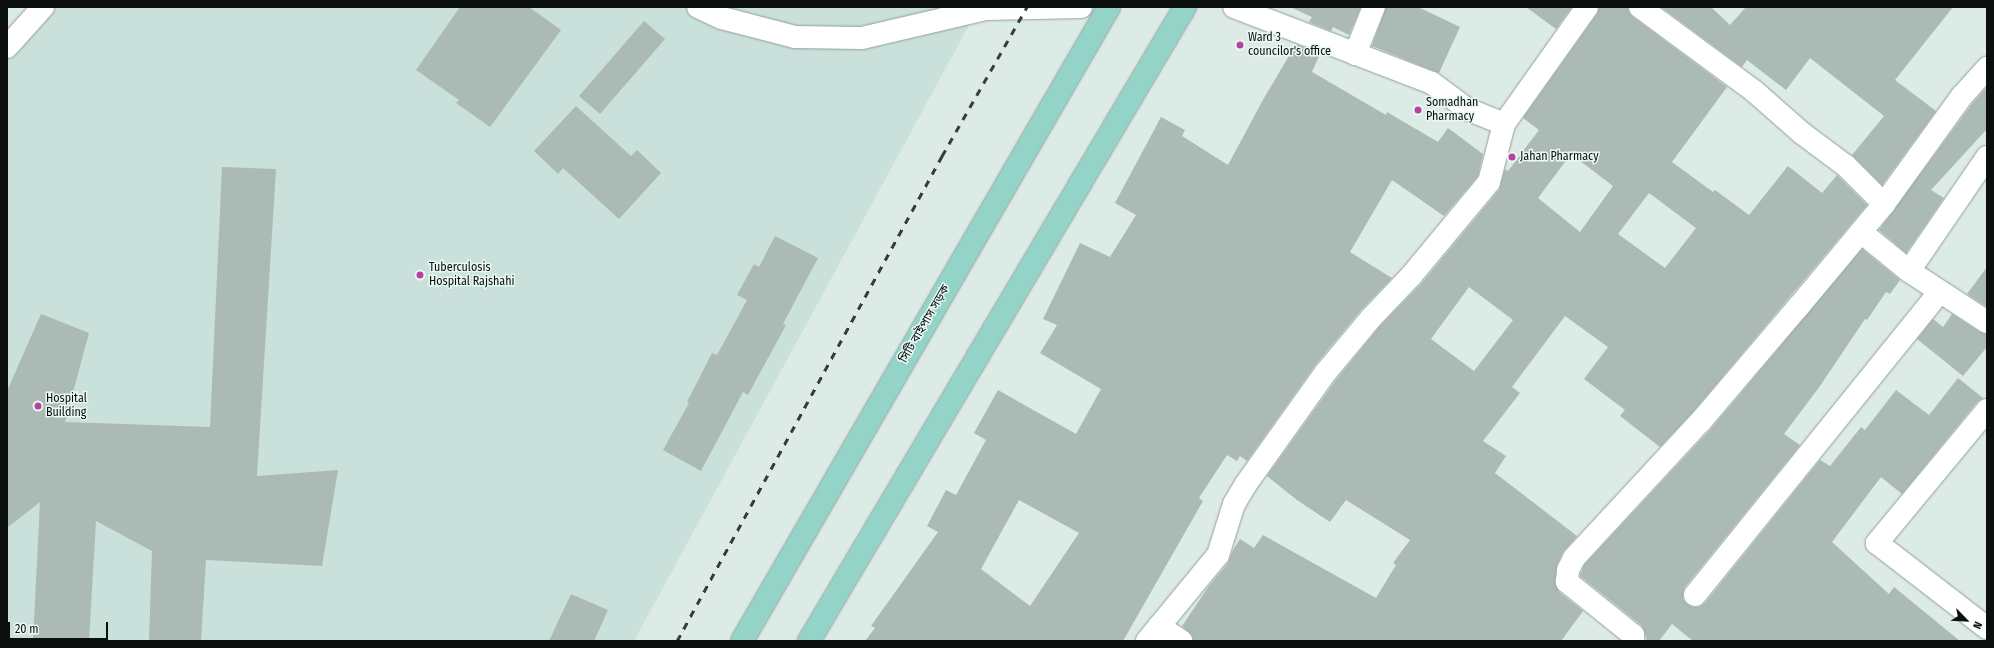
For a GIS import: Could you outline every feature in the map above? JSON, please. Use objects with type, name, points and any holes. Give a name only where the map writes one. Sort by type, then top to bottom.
[{"type":"main road","name":"সিটি বাইপাস সড়ক","points":[[742,641],[1109,7]]},
{"type":"main road","points":[[809,641],[1185,7]]},
{"type":"street","points":[[7,47],[43,7]]},
{"type":"street","points":[[698,7],[722,18],[795,37],[854,38],[862,38],[986,8],[1081,7]]},
{"type":"street","points":[[1234,7],[1432,84],[1467,109],[1504,124]]},
{"type":"street","points":[[1355,54],[1374,7]]},
{"type":"street","points":[[1181,641],[1153,634],[1218,555],[1234,504],[1246,484],[1326,372],[1371,318],[1411,276],[1489,182],[1504,124],[1587,7]]},
{"type":"street","points":[[1640,7],[1754,91],[1803,134],[1846,166],[1884,204]]},
{"type":"street","points":[[1633,641],[1633,635],[1567,582],[1568,570],[1574,558],[1701,421],[1861,232],[1884,204],[1962,96],[1987,68]]},
{"type":"street","points":[[1909,271],[1987,157]]},
{"type":"street","points":[[1861,232],[1909,271],[1987,322]]},
{"type":"street","points":[[1695,595],[1940,291]]},
{"type":"street","points":[[1987,410],[1877,543],[1987,628]]},
{"type":"shaded area","name":"Tuberculosis Hospital Rajshahi","points":[[52,7],[979,7],[634,641],[7,641],[7,58]]},
{"type":"building","points":[[460,7],[529,7],[561,30],[490,127],[456,103],[459,100],[416,70]]},
{"type":"building","points":[[1290,7],[1361,7],[1349,35],[1333,27],[1331,31],[1309,22],[1312,17]]},
{"type":"building","points":[[1386,7],[1418,7],[1460,27],[1439,73],[1372,46]]},
{"type":"building","points":[[1526,7],[1572,7],[1556,29]]},
{"type":"building","points":[[1599,7],[1628,7],[1629,12],[1633,17],[1727,87],[1672,162],[1713,192],[1715,190],[1749,215],[1788,166],[1822,193],[1837,175],[1867,205],[1692,413],[1660,447],[1620,416],[1625,410],[1584,379],[1608,347],[1565,316],[1512,387],[1520,393],[1483,441],[1506,456],[1495,473],[1577,536],[1563,552],[1557,565],[1555,581],[1559,592],[1583,611],[1561,641],[1193,641],[1192,635],[1182,626],[1209,586],[1228,563],[1233,550],[1240,539],[1254,548],[1263,535],[1376,598],[1396,565],[1393,563],[1410,540],[1346,500],[1330,522],[1297,500],[1267,476],[1336,380],[1380,326],[1421,284],[1499,190],[1505,169],[1508,171],[1539,130],[1523,118],[1597,14]],"holes":[[[1571,154],[1613,186],[1580,232],[1538,198]],[[1649,193],[1696,228],[1665,268],[1618,234]],[[1469,287],[1513,320],[1474,371],[1431,339]]]},
{"type":"building","points":[[1661,7],[1711,7],[1730,25],[1746,7],[1953,7],[1895,80],[1936,111],[1882,185],[1852,155],[1884,116],[1810,58],[1786,90],[1747,60],[1742,67]]},
{"type":"building","points":[[644,21],[665,39],[600,114],[579,96]]},
{"type":"building","points":[[1296,44],[1320,54],[1312,72],[1386,115],[1387,112],[1438,142],[1448,128],[1483,154],[1478,176],[1444,216],[1392,180],[1350,252],[1392,278],[1361,310],[1316,364],[1247,461],[1240,456],[1237,461],[1227,455],[1199,498],[1203,501],[1123,641],[865,641],[875,628],[871,626],[938,532],[927,526],[946,490],[956,495],[986,440],[974,433],[998,390],[1076,434],[1101,389],[1040,353],[1057,325],[1043,319],[1080,243],[1110,257],[1136,215],[1115,203],[1161,117],[1185,130],[1182,136],[1228,165],[1264,98]],"holes":[[[1019,500],[1079,533],[1030,606],[981,569]]]},
{"type":"building","points":[[1987,87],[1987,129],[1931,190],[1944,198],[1906,253],[1879,230],[1972,104]]},
{"type":"building","points":[[576,106],[631,156],[637,150],[661,173],[619,219],[563,168],[558,174],[534,151]]},
{"type":"building","name":"Hospital Building","points":[[222,167],[276,169],[257,476],[338,470],[322,566],[206,560],[201,641],[149,641],[152,551],[96,521],[89,641],[33,641],[40,502],[7,528],[7,391],[41,314],[89,333],[65,422],[210,427]]},
{"type":"building","points":[[775,236],[818,258],[783,324],[786,325],[748,395],[743,392],[701,471],[663,450],[689,403],[687,402],[712,353],[717,355],[747,300],[737,295],[754,264],[759,267]]},
{"type":"building","points":[[1862,249],[1900,280],[1890,294],[1886,292],[1867,320],[1865,319],[1820,386],[1784,434],[1800,445],[1685,587],[1683,599],[1687,604],[1693,607],[1699,607],[1705,603],[1820,460],[1830,466],[1861,427],[1865,430],[1896,390],[1929,415],[1958,378],[1983,398],[1977,402],[1902,494],[1881,477],[1832,542],[1889,594],[1894,587],[1960,641],[1693,641],[1672,624],[1659,641],[1647,641],[1641,625],[1580,576],[1584,565],[1710,430]]},
{"type":"building","points":[[1987,267],[1987,307],[1967,294]]},
{"type":"building","points":[[1952,314],[1980,332],[1987,334],[1987,347],[1963,376],[1917,339],[1933,319],[1943,327]]},
{"type":"building","points":[[571,594],[608,610],[594,641],[549,641]]},
{"type":"railway","points":[[677,641],[942,156],[1027,7]]},
{"type":"place","name":"Ward 3 councilor's office","points":[[1240,45]]},
{"type":"place","name":"Somadhan Pharmacy","points":[[1418,110]]},
{"type":"place","name":"Jahan Pharmacy","points":[[1512,157]]},
{"type":"place","name":"Tuberculosis Hospital Rajshahi","points":[[420,275]]},
{"type":"place","name":"Hospital Building","points":[[38,406]]}]
